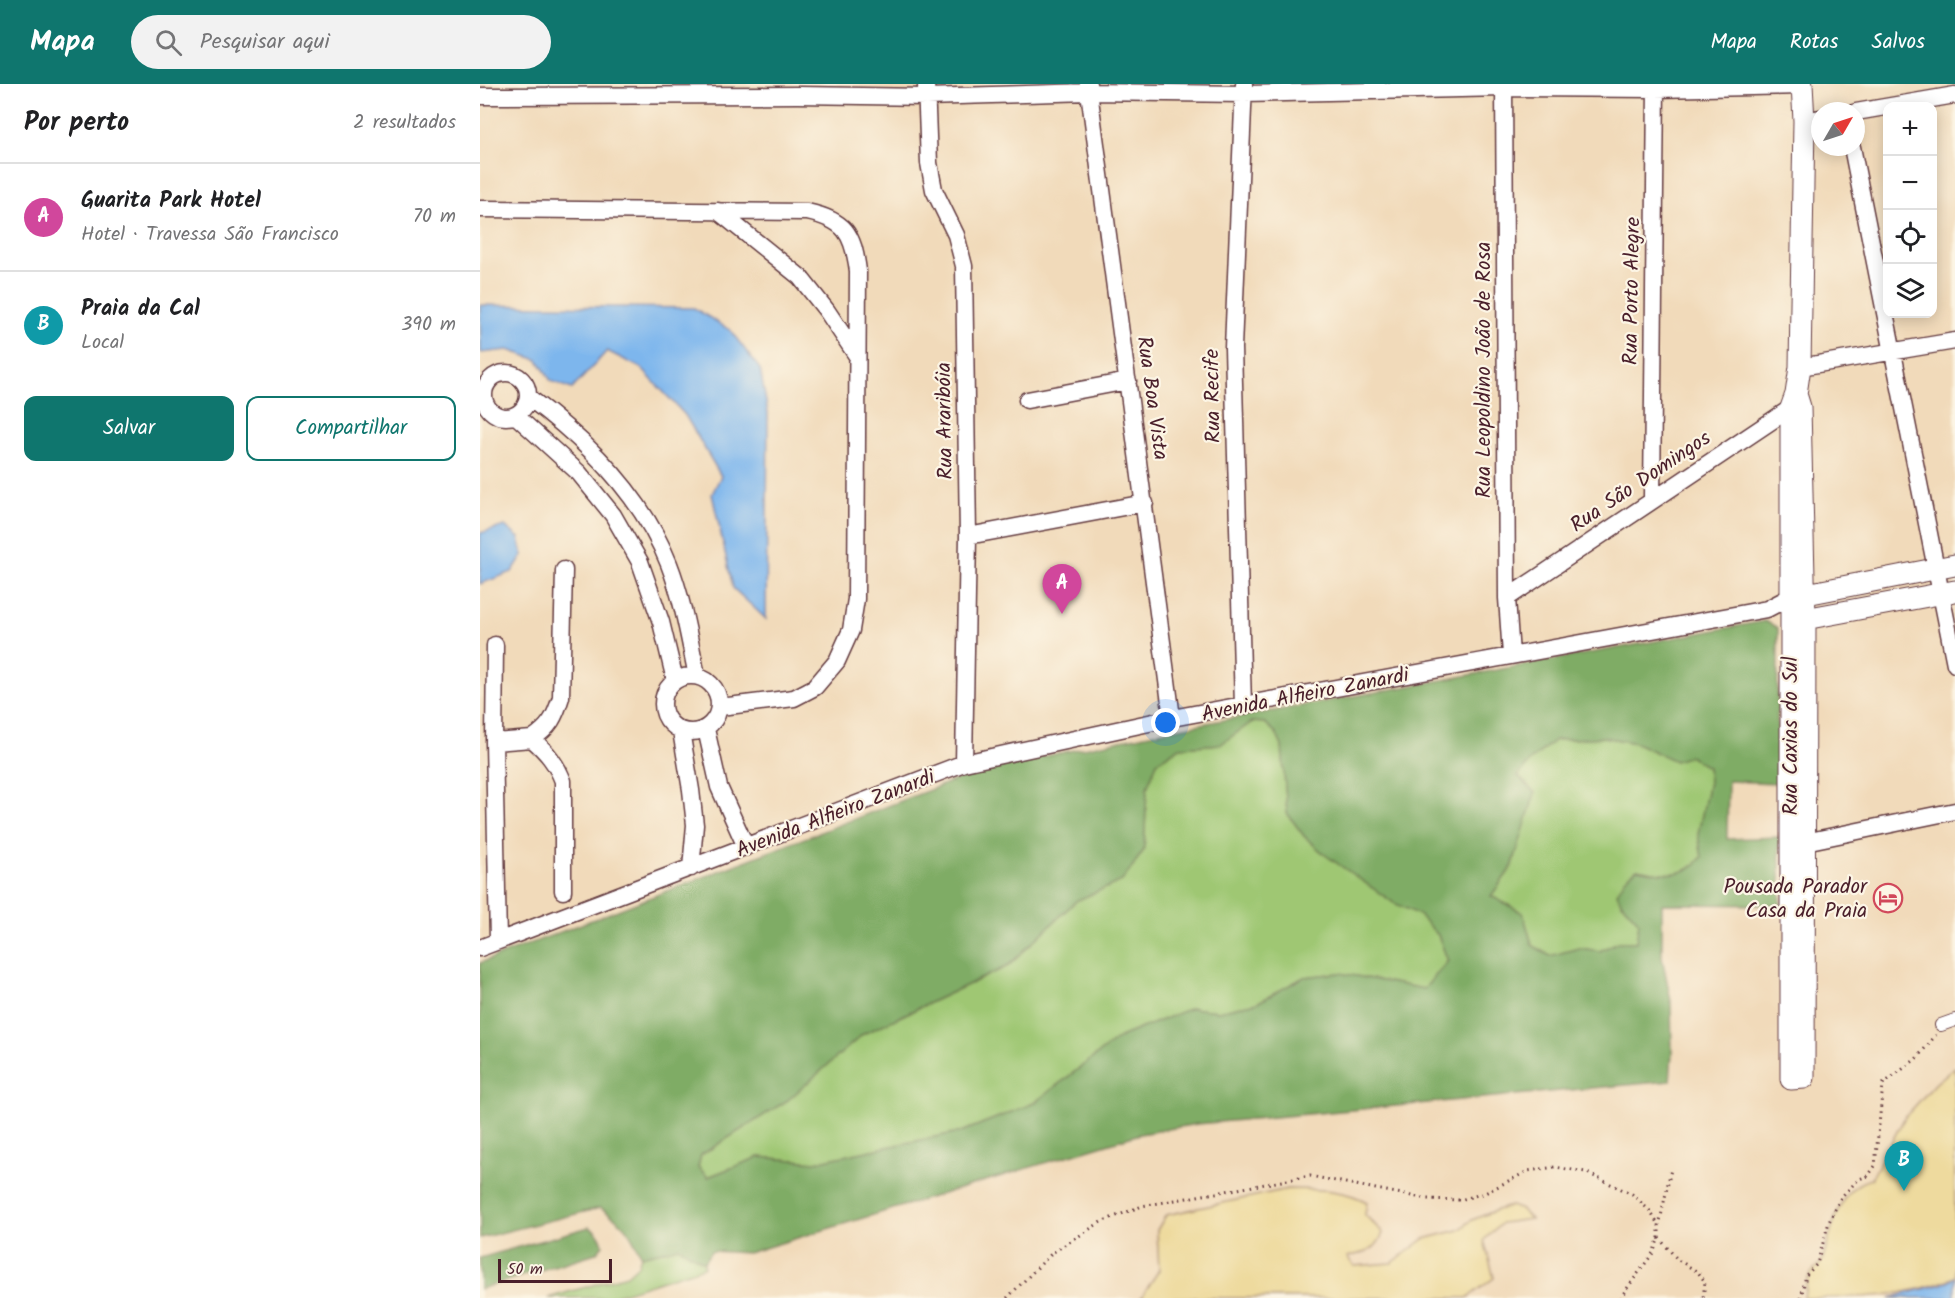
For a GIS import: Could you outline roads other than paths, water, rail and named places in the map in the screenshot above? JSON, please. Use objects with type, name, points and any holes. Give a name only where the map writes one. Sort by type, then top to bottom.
[{"type":"street","points":[[491,92],[1802,85]]},
{"type":"street","name":"Rua Caxias do Sul","points":[[1802,85],[1811,116]]},
{"type":"street","name":"Rua Leopoldino João de Rosa","points":[[1504,86],[1506,598],[1511,655]]},
{"type":"street","name":"Rua Porto Alegre","points":[[1652,499],[1656,87]]},
{"type":"street","name":"Rua Boa Vista","points":[[1088,88],[1172,718]]},
{"type":"street","name":"Rua Recife","points":[[1243,706],[1233,348],[1244,89]]},
{"type":"street","name":"Rua Araribóia","points":[[926,91],[928,163],[934,190],[956,235],[964,266],[968,536],[964,763]]},
{"type":"street","points":[[1865,110],[1955,95]]},
{"type":"street","name":"Rua Caxias do Sul","points":[[1797,1078],[1796,403],[1800,367],[1811,140]]},
{"type":"street","points":[[1854,156],[1892,352],[1946,567],[1955,664]]},
{"type":"street","points":[[480,209],[807,212],[827,217],[843,228],[855,248],[858,271],[856,599],[851,630],[837,661],[814,687],[794,698],[720,707]]},
{"type":"street","points":[[718,211],[800,277],[827,311],[857,356]]},
{"type":"street","points":[[1800,367],[1955,341]]},
{"type":"street","points":[[515,416],[524,408],[528,397],[525,383],[513,374],[499,374],[484,379],[485,415],[515,416],[579,472],[613,515],[640,562],[660,622],[675,680]]},
{"type":"street","points":[[1027,400],[1128,381]]},
{"type":"street","points":[[528,397],[590,448],[622,485],[650,524],[668,563],[683,607],[697,676]]},
{"type":"street","name":"Rua São Domingos","points":[[1506,598],[1796,403]]},
{"type":"street","points":[[968,536],[1145,503]]},
{"type":"street","name":"Avenida Alfieiro Zanardi","points":[[480,948],[964,763],[1172,718],[1767,609],[1797,596],[1946,567]]},
{"type":"street","points":[[494,742],[532,739],[546,729],[557,711],[561,697],[564,570]]},
{"type":"street","points":[[1767,609],[1798,621],[1949,593]]},
{"type":"street","points":[[495,645],[494,742],[498,941]]},
{"type":"street","points":[[689,675],[697,676],[712,684],[720,707],[717,716],[706,729],[689,732],[681,730],[667,719],[664,711],[664,694],[675,680],[689,675]]},
{"type":"street","points":[[706,729],[719,787],[746,847]]},
{"type":"street","points":[[681,730],[695,825],[691,868]]},
{"type":"street","points":[[532,739],[548,753],[557,766],[563,782],[563,891]]},
{"type":"street","points":[[1798,843],[1955,811]]},
{"type":"street","points":[[1941,1025],[1955,1020]]},
{"type":"water","points":[[480,305],[694,308],[730,330],[760,369],[768,413],[766,619],[733,588],[712,494],[721,476],[685,415],[641,368],[607,351],[572,389],[551,381],[538,360],[508,350],[481,353]]},
{"type":"water","points":[[505,526],[519,538],[523,555],[512,572],[480,584],[480,533]]},
{"type":"water","points":[[1955,1277],[1955,1298],[1890,1298],[1942,1284]]},
{"type":"place","name":"Guarita Park Hotel","points":[[1062,614]]},
{"type":"place","name":"Pousada Parador Casa da Praia","points":[[1888,898]]},
{"type":"place","name":"Praia da Cal","points":[[1904,1191]]}]
